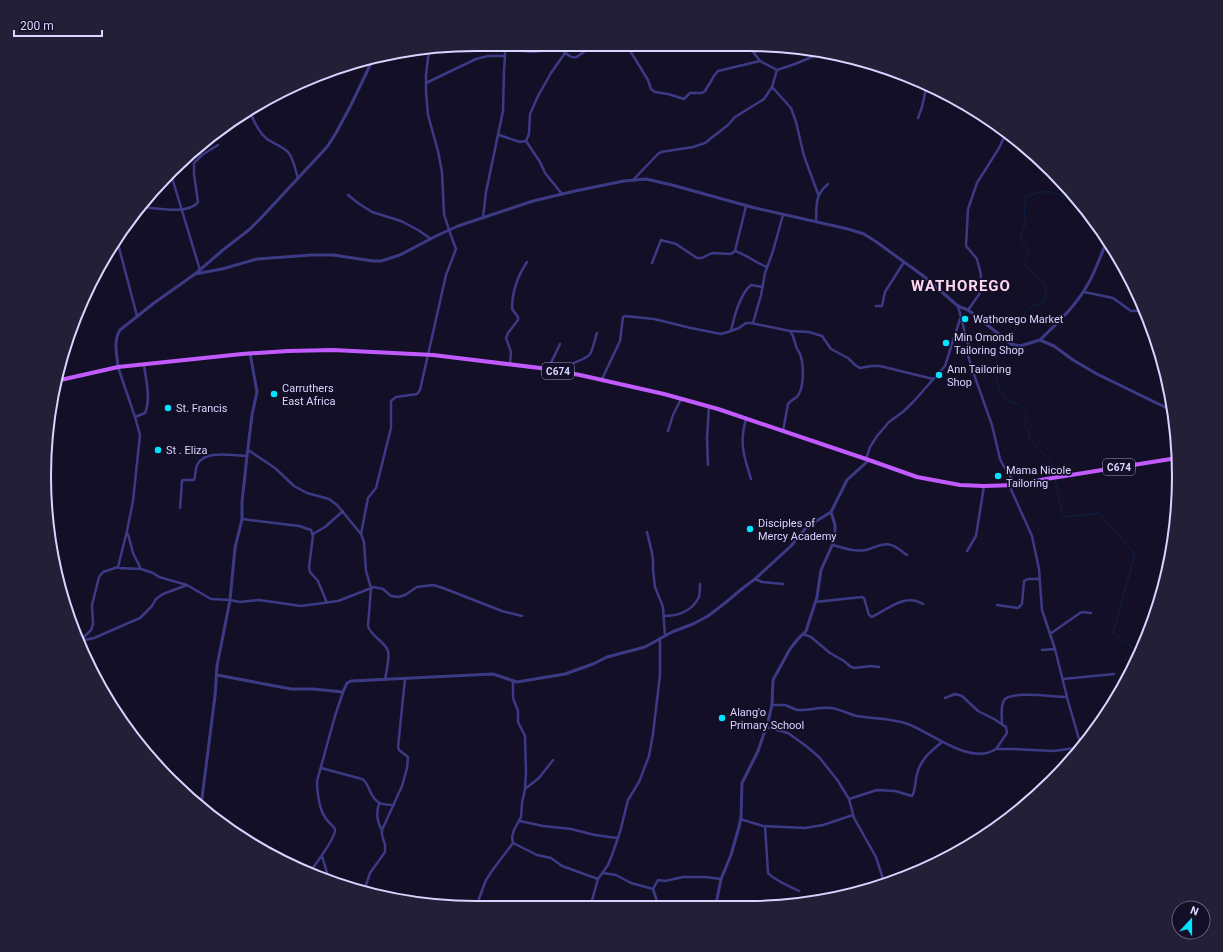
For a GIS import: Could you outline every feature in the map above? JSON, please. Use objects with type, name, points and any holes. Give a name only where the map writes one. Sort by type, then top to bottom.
[{"type":"main road","name":"C674","points":[[62,380],[118,367],[250,353],[333,350],[428,355],[548,369],[682,399],[868,459],[917,477],[960,485],[984,486],[1013,484],[1171,459]]},
{"type":"street","points":[[483,218],[486,192],[503,111],[505,51]]},
{"type":"street","points":[[522,51],[541,51]]},
{"type":"street","points":[[562,51],[570,57],[574,58],[578,58],[586,51]]},
{"type":"street","points":[[630,51],[648,80],[651,88],[655,92],[684,98],[690,93],[702,93],[705,91],[718,71],[760,61]]},
{"type":"street","points":[[753,51],[760,61],[777,70],[813,57]]},
{"type":"street","points":[[526,141],[529,134],[530,114],[552,73],[565,53]]},
{"type":"street","points":[[386,680],[388,652],[386,647],[370,631],[368,626],[371,588],[366,571],[362,534],[368,498],[376,488],[391,428],[391,401],[396,397],[417,394],[420,390],[446,275],[456,252],[456,247],[444,214],[442,172],[428,115],[426,83],[429,54]]},
{"type":"street","points":[[426,83],[476,59],[488,56],[505,56]]},
{"type":"street","points":[[118,567],[133,501],[140,435],[136,417],[118,367],[116,344],[118,332],[154,303],[195,274],[250,229],[261,218],[327,147],[351,105],[371,64]]},
{"type":"street","points":[[633,180],[654,157],[661,152],[693,147],[704,143],[728,125],[735,117],[764,99],[772,87],[777,70]]},
{"type":"street","points":[[772,87],[791,108],[804,156],[818,194]]},
{"type":"street","points":[[918,118],[926,90]]},
{"type":"street","points":[[252,115],[260,132],[266,138],[288,152],[292,158],[298,178]]},
{"type":"street","points":[[498,135],[520,142],[526,141]]},
{"type":"street","points":[[968,310],[980,293],[981,275],[977,259],[966,246],[969,204],[977,182],[1002,143],[1004,137]]},
{"type":"street","points":[[526,141],[540,162],[545,174],[562,194]]},
{"type":"street","points":[[147,207],[181,210],[194,207],[198,202],[194,163],[202,155],[218,145]]},
{"type":"street","points":[[172,178],[200,270]]},
{"type":"street","points":[[195,274],[222,269],[257,259],[312,255],[333,255],[381,261],[400,255],[449,230],[533,201],[633,180],[646,180],[656,181],[746,206],[864,234],[922,275],[958,306],[968,310],[1011,344],[1020,346],[1040,340],[1074,305],[1084,292],[1104,247]]},
{"type":"street","points":[[816,222],[818,194],[820,190],[828,184]]},
{"type":"street","points":[[348,195],[372,212],[409,225],[430,239]]},
{"type":"street","points":[[652,263],[661,240],[676,244],[697,258],[702,258],[712,253],[731,254],[736,251],[746,206]]},
{"type":"street","points":[[753,323],[767,267],[783,215]]},
{"type":"street","points":[[119,247],[137,316]]},
{"type":"street","points":[[736,251],[767,267]]},
{"type":"street","points":[[510,364],[511,352],[506,338],[518,320],[518,317],[512,309],[514,291],[518,276],[527,262]]},
{"type":"street","points":[[876,306],[882,306],[885,292],[904,262]]},
{"type":"street","points":[[731,331],[734,315],[747,288],[752,285],[763,287]]},
{"type":"street","points":[[1084,292],[1113,298],[1130,311],[1139,312]]},
{"type":"street","points":[[958,306],[969,348],[968,355],[992,425],[1000,459],[1013,484],[1032,536],[1038,564],[1042,610],[1055,649],[1079,741]]},
{"type":"street","points":[[602,380],[620,341],[623,317],[625,316],[649,318],[721,334],[740,328],[746,324],[753,323],[790,331],[809,332],[822,336],[831,349],[848,358],[860,368],[880,366],[933,379]]},
{"type":"street","points":[[317,870],[312,868],[322,855],[335,831],[333,826],[324,817],[319,798],[317,781],[343,692],[348,682],[493,674],[500,675],[517,682],[565,674],[593,664],[607,657],[645,647],[708,616],[742,588],[756,579],[791,546],[805,529],[831,512],[847,480],[868,459],[870,447],[877,436],[890,422],[914,401],[944,369],[947,364],[961,318]]},
{"type":"street","points":[[782,431],[788,404],[798,395],[801,388],[803,373],[801,355],[790,331]]},
{"type":"street","points":[[564,372],[568,365],[590,354],[597,333]]},
{"type":"street","points":[[1040,340],[1054,346],[1073,360],[1097,374],[1166,408]]},
{"type":"street","points":[[548,369],[560,344]]},
{"type":"street","points":[[202,801],[215,696],[217,666],[230,600],[235,548],[242,519],[247,456],[252,415],[257,392],[250,353]]},
{"type":"street","points":[[136,417],[145,414],[147,404],[144,364]]},
{"type":"street","points":[[668,431],[673,415],[682,399]]},
{"type":"street","points":[[708,465],[707,438],[709,407]]},
{"type":"street","points":[[746,419],[743,436],[744,450],[745,460],[751,479]]},
{"type":"street","points":[[248,450],[275,468],[294,486],[307,493],[329,499],[343,511],[362,534]]},
{"type":"street","points":[[180,508],[182,481],[194,480],[197,464],[200,461],[212,454],[247,456]]},
{"type":"street","points":[[967,552],[976,536],[984,486]]},
{"type":"street","points":[[313,534],[325,527],[343,511]]},
{"type":"street","points":[[717,901],[722,879],[736,839],[740,819],[742,783],[758,750],[772,705],[773,680],[790,649],[806,629],[815,602],[821,570],[835,539],[835,525],[831,512]]},
{"type":"street","points":[[242,519],[299,526],[311,530],[313,534],[309,567],[310,572],[318,581],[327,603]]},
{"type":"street","points":[[127,531],[130,546],[141,569]]},
{"type":"street","points":[[647,532],[652,553],[655,587],[661,601],[664,616],[665,636]]},
{"type":"street","points":[[833,545],[857,551],[889,544],[906,554]]},
{"type":"street","points":[[83,638],[91,630],[93,624],[92,605],[99,576],[103,572],[118,567],[141,569],[153,573],[160,577],[187,585],[211,599],[240,602],[259,600],[301,606],[338,601],[371,588],[383,589],[388,595],[398,597],[405,595],[418,587],[433,586],[443,588],[502,611],[522,616]]},
{"type":"street","points":[[756,579],[762,582],[783,584]]},
{"type":"street","points":[[997,605],[1018,608],[1022,604],[1024,581],[1028,579],[1040,579]]},
{"type":"street","points":[[664,616],[677,615],[690,608],[698,598],[700,584]]},
{"type":"street","points":[[84,640],[99,636],[140,618],[152,606],[156,599],[163,594],[187,585]]},
{"type":"street","points":[[815,602],[862,597],[864,598],[869,615],[872,617],[904,600],[914,600],[923,604]]},
{"type":"street","points":[[1050,634],[1080,613],[1091,613]]},
{"type":"street","points":[[803,634],[811,637],[830,653],[851,667],[879,667]]},
{"type":"street","points":[[592,901],[598,879],[608,865],[621,829],[626,803],[639,782],[651,749],[660,675],[660,640]]},
{"type":"street","points":[[1042,650],[1055,649]]},
{"type":"street","points":[[1063,679],[1114,674]]},
{"type":"street","points":[[217,675],[292,690],[314,688],[343,692]]},
{"type":"street","points":[[382,830],[402,786],[407,768],[408,757],[398,748],[405,679]]},
{"type":"street","points":[[478,901],[486,880],[513,842],[512,837],[514,830],[520,821],[525,789],[525,736],[518,722],[518,711],[513,698],[512,680]]},
{"type":"street","points":[[944,698],[955,694],[962,696],[978,712],[1002,724],[1007,729],[1007,734],[999,743],[996,750]]},
{"type":"street","points":[[1002,724],[1003,704],[1006,698],[1012,695],[1020,694],[1067,697]]},
{"type":"street","points":[[772,705],[785,705],[796,710],[831,708],[857,716],[884,718],[904,722],[918,728],[942,742],[961,750],[980,754],[989,753],[996,750],[1015,749],[1054,751],[1073,748]]},
{"type":"street","points":[[766,727],[788,733],[813,752],[838,781],[849,799],[853,815],[876,857],[883,878]]},
{"type":"street","points":[[849,799],[877,790],[895,791],[912,796],[917,774],[926,756],[942,742]]},
{"type":"street","points":[[525,789],[538,778],[553,760]]},
{"type":"street","points":[[321,768],[364,779],[374,798],[379,804],[394,805]]},
{"type":"street","points":[[365,887],[370,873],[385,852],[382,830],[377,813],[379,804]]},
{"type":"street","points":[[740,819],[765,826],[806,828],[823,825],[853,815]]},
{"type":"street","points":[[520,821],[617,838]]},
{"type":"street","points":[[765,826],[768,873],[774,878],[799,891]]},
{"type":"street","points":[[513,842],[537,855],[547,856],[562,866],[598,879]]},
{"type":"street","points":[[322,855],[328,874]]},
{"type":"street","points":[[603,873],[616,875],[631,883],[653,889]]},
{"type":"street","points":[[657,901],[653,889],[656,881],[665,881],[684,877],[722,879]]},
{"type":"waterway","points":[[1054,476],[1050,461],[1028,437],[1030,432],[1023,424],[1026,419],[1026,413],[1017,404],[1006,400],[999,389],[995,374],[997,360],[994,349],[996,341],[1003,335],[1010,336],[1015,331],[1017,325],[1027,311],[1031,307],[1043,303],[1045,295],[1046,289],[1044,284],[1023,263],[1027,256],[1028,248],[1021,240],[1021,234],[1026,222],[1024,211],[1026,197],[1035,193],[1045,192],[1052,192],[1061,196],[1066,195]]},
{"type":"waterway","points":[[1055,479],[1063,517],[1099,513],[1135,554],[1113,633],[1135,649]]},
{"type":"place","name":"Wathorego Market","points":[[965,319]]},
{"type":"place","name":"Min Omondi Tailoring Shop","points":[[946,343]]},
{"type":"place","name":"Ann Tailoring Shop","points":[[939,375]]},
{"type":"place","name":"Carruthers East Africa","points":[[274,394]]},
{"type":"place","name":"St. Francis","points":[[168,408]]},
{"type":"place","name":"St . Eliza","points":[[158,450]]},
{"type":"place","name":"Mama Nicole Tailoring","points":[[998,476]]},
{"type":"place","name":"Disciples of Mercy Academy","points":[[750,529]]},
{"type":"place","name":"Alang'o Primary School","points":[[722,718]]},
{"type":"district","name":"WATHOREGO","points":[[961,286]]}]
